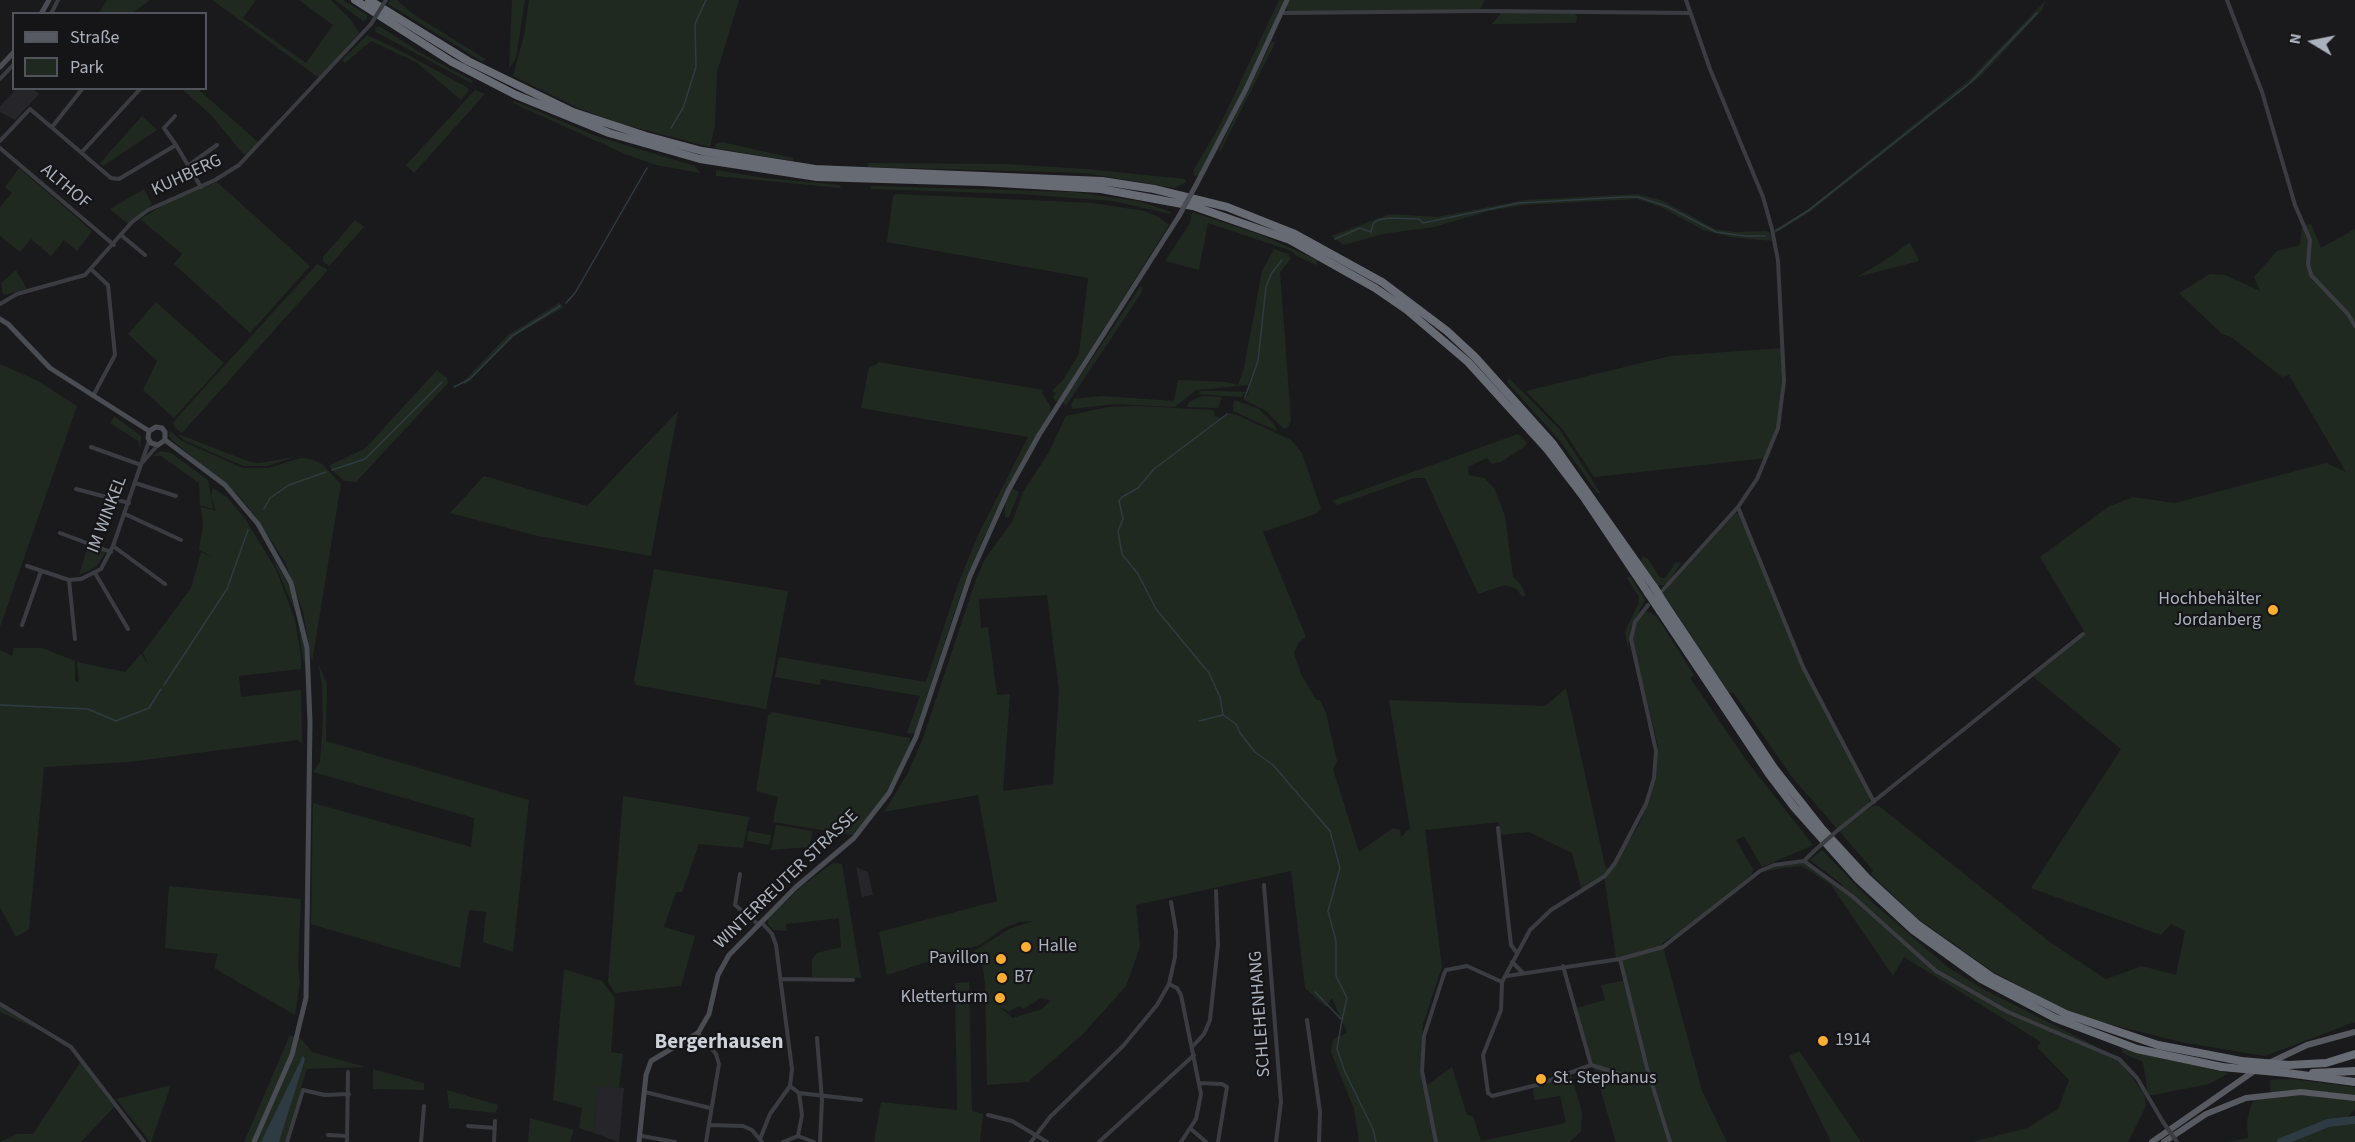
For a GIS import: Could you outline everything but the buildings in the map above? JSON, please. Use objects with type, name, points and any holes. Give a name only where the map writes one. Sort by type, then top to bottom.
[{"type":"highway","points":[[355,0],[443,56],[516,95],[609,133],[718,159],[816,169],[1102,181],[1154,189],[1227,207],[1295,234],[1382,282],[1438,324],[1475,357],[1553,444],[1654,591],[1757,757],[1788,799],[1852,874],[1913,930],[1981,979],[2062,1021],[2137,1049],[2222,1067],[2355,1070]]},
{"type":"highway","points":[[369,0],[468,61],[563,108],[701,155]]},
{"type":"highway","points":[[1663,608],[1774,768],[1822,829],[1867,878],[1917,924],[1992,977],[2066,1014],[2158,1045],[2355,1082]]},
{"type":"highway","points":[[2288,1069],[2326,1063],[2355,1054]]},
{"type":"main road","points":[[2152,1142],[2256,1070],[2307,1045],[2355,1032]]},
{"type":"main road","points":[[2164,1142],[2206,1114],[2246,1098],[2301,1092],[2355,1098]]},
{"type":"street","name":"KUHBERG","points":[[0,304],[17,294],[85,275],[92,270],[132,222],[161,202],[201,187],[239,165],[371,24],[386,0]]},
{"type":"street","name":"WINTERREUTER STRASSE","points":[[698,1033],[709,1014],[721,967],[733,950],[865,827],[889,793],[916,737],[970,576],[1008,491],[1039,435],[1179,216],[1287,0]]},
{"type":"street","points":[[1654,591],[1738,507],[1757,479],[1772,447],[1782,403],[1784,364],[1778,261],[1763,197],[1689,13],[1686,0]]},
{"type":"street","points":[[2227,0],[2262,92],[2293,197],[2310,240],[2308,264],[2311,275],[2348,314],[2355,326]]},
{"type":"street","points":[[1281,13],[1484,11],[1689,13]]},
{"type":"street","points":[[0,67],[12,54]]},
{"type":"street","points":[[0,79],[12,66]]},
{"type":"street","points":[[52,127],[80,90]]},
{"type":"street","points":[[82,152],[139,90]]},
{"type":"street","points":[[0,141],[30,109],[111,178],[117,180],[176,145]]},
{"type":"street","points":[[175,116],[164,128],[201,187]]},
{"type":"street","points":[[189,165],[217,145]]},
{"type":"street","name":"ALTHOF","points":[[0,148],[114,245]]},
{"type":"street","points":[[121,235],[145,255]]},
{"type":"street","points":[[92,270],[108,285],[115,355],[93,396]]},
{"type":"street","points":[[0,319],[9,324],[50,368],[149,431]]},
{"type":"street","points":[[149,431],[156,427],[162,428],[165,432],[165,440]]},
{"type":"street","points":[[149,431],[149,441],[158,445],[165,440]]},
{"type":"street","points":[[165,440],[225,485],[258,524],[291,583],[307,648],[310,732],[306,998],[292,1055],[254,1142]]},
{"type":"street","name":"IM WINKEL","points":[[69,580],[81,579],[95,573],[105,563],[129,503],[149,441]]},
{"type":"street","name":"IM WINKEL","points":[[141,464],[158,445]]},
{"type":"street","points":[[91,447],[141,464]]},
{"type":"street","points":[[135,483],[176,496]]},
{"type":"street","points":[[76,489],[129,503]]},
{"type":"street","points":[[1738,507],[1798,656],[1874,802]]},
{"type":"street","points":[[125,514],[181,540]]},
{"type":"street","points":[[60,533],[111,552]]},
{"type":"street","points":[[113,546],[165,584]]},
{"type":"street","points":[[27,566],[69,580],[75,639]]},
{"type":"street","points":[[22,625],[41,571]]},
{"type":"street","points":[[95,573],[128,629]]},
{"type":"street","points":[[1648,605],[1635,622],[1631,639],[1654,739],[1654,778],[1632,834],[1605,876],[1551,910],[1530,930],[1502,982],[1500,1013],[1483,1055],[1488,1095],[1537,1085],[1591,1065],[1653,1084]]},
{"type":"street","points":[[1506,976],[1620,959],[1663,947],[1674,941],[1717,903],[1760,870],[1774,865],[1804,861],[1838,830],[2083,634]]},
{"type":"street","points":[[1498,828],[1511,945],[1517,953]]},
{"type":"street","points":[[1804,861],[1852,896],[1936,971],[2008,1012],[2119,1059],[2137,1078],[2177,1142]]},
{"type":"street","points":[[710,1125],[743,1126],[761,1140],[770,1114],[790,1086],[792,1069],[774,938],[760,923],[735,905],[740,874]]},
{"type":"street","name":"SCHLEHENHANG","points":[[1264,885],[1281,1102],[1276,1142]]},
{"type":"street","points":[[1192,1046],[1204,1034],[1210,1020],[1218,945],[1216,891]]},
{"type":"street","points":[[1030,1142],[1050,1117],[1140,1028],[1169,984],[1176,944],[1171,902]]},
{"type":"street","points":[[1620,959],[1670,1142]]},
{"type":"street","points":[[1512,962],[1523,973]]},
{"type":"street","points":[[1436,1142],[1422,1071],[1426,1025],[1444,974],[1446,970],[1467,966],[1502,982]]},
{"type":"street","points":[[1563,966],[1591,1065]]},
{"type":"street","points":[[781,979],[853,980]]},
{"type":"street","points":[[1169,984],[1177,988],[1181,995],[1200,1083],[1200,1106],[1191,1129],[1181,1142]]},
{"type":"street","points":[[0,1004],[70,1047],[144,1142]]},
{"type":"street","points":[[1307,1020],[1320,1112],[1319,1142]]},
{"type":"street","points":[[675,1142],[640,1139],[648,1069],[651,1062],[698,1033],[716,1054],[719,1064],[706,1142]]},
{"type":"street","points":[[817,1038],[821,1096],[820,1142]]},
{"type":"street","points":[[1099,1142],[1194,1055]]},
{"type":"street","points":[[328,1136],[347,1139],[348,1072]]},
{"type":"street","points":[[1200,1083],[1222,1084],[1227,1087],[1218,1142]]},
{"type":"street","points":[[790,1086],[799,1093],[861,1100]]},
{"type":"street","points":[[287,1142],[303,1090],[326,1095],[349,1094]]},
{"type":"street","points":[[645,1092],[710,1108]]},
{"type":"street","points":[[798,1136],[802,1115],[799,1093]]},
{"type":"street","points":[[421,1142],[424,1106]]},
{"type":"street","points":[[988,1115],[1012,1121],[1047,1142]]},
{"type":"street","points":[[494,1142],[495,1121]]},
{"type":"street","points":[[468,1126],[495,1128]]},
{"type":"street","points":[[1191,1129],[1206,1142]]},
{"type":"street","points":[[783,1142],[798,1136],[814,1142]]},
{"type":"shaded area","points":[[15,90],[34,90],[39,94],[15,120],[0,112],[0,106]]},
{"type":"shaded area","points":[[856,867],[868,872],[873,895],[862,897]]},
{"type":"shaded area","points":[[303,1056],[305,1059],[279,1142],[261,1142]]},
{"type":"shaded area","points":[[599,1085],[624,1088],[619,1142],[594,1133]]},
{"type":"green space","points":[[107,0],[150,0],[133,12],[100,12]]},
{"type":"green space","points":[[212,0],[256,0],[243,18],[306,63],[333,25],[299,0],[331,0],[351,20],[359,33],[319,78]]},
{"type":"green space","points":[[335,0],[343,0],[367,15],[367,19],[363,21]]},
{"type":"green space","points":[[390,0],[397,0],[413,14],[485,59],[483,62],[388,4]]},
{"type":"green space","points":[[512,0],[525,0],[516,58],[509,69]]},
{"type":"green space","points":[[529,0],[739,0],[717,72],[715,126],[710,147],[622,124],[578,108],[513,76],[524,35]]},
{"type":"green space","points":[[1279,0],[1284,0],[1246,84],[1199,175],[1194,176],[1193,171],[1219,127]]},
{"type":"green space","points":[[1289,0],[1485,0],[1480,9],[1306,12],[1288,11],[1286,8]]},
{"type":"green space","points":[[2046,0],[2042,10],[1982,75],[1810,212],[1775,233],[1774,230],[1807,210],[1969,80]]},
{"type":"green space","points":[[1502,12],[1575,14],[1577,17],[1576,23],[1492,24]]},
{"type":"green space","points":[[379,26],[421,53],[473,81],[471,83],[376,32],[375,28]]},
{"type":"green space","points":[[367,35],[468,88],[468,91],[461,100],[416,62],[371,41],[345,63],[342,60]]},
{"type":"green space","points":[[1272,41],[1275,43],[1220,152],[1219,150]]},
{"type":"green space","points":[[183,90],[199,90],[259,143],[249,154],[243,154],[212,116]]},
{"type":"green space","points":[[475,90],[485,94],[414,173],[406,165]]},
{"type":"green space","points":[[514,101],[596,136],[695,166],[700,173],[656,165],[625,154],[513,103]]},
{"type":"green space","points":[[142,116],[157,130],[103,166],[100,163]]},
{"type":"green space","points":[[722,142],[793,158],[793,161],[714,148],[716,144]]},
{"type":"green space","points":[[868,163],[1005,164],[1086,169],[1185,179],[1186,182],[1175,188],[1085,173],[868,167]]},
{"type":"green space","points":[[19,168],[92,231],[77,251],[64,240],[51,256],[31,239],[20,252],[0,236],[0,207],[12,193],[5,187]]},
{"type":"green space","points":[[716,170],[765,178],[840,185],[841,188],[716,176]]},
{"type":"green space","points":[[217,182],[310,266],[250,333],[174,264],[182,254],[140,219],[172,200]]},
{"type":"green space","points":[[871,186],[1074,192],[1138,201],[1171,212],[1171,214],[1113,201],[1020,194],[871,189]]},
{"type":"green space","points":[[144,189],[152,204],[128,224],[110,209]]},
{"type":"green space","points":[[896,194],[1093,203],[1144,211],[1159,217],[1169,225],[1058,401],[1055,401],[1053,397],[1056,393],[1052,391],[1063,380],[1079,354],[1088,278],[887,242],[893,196]]},
{"type":"green space","points":[[1638,194],[1663,201],[1715,229],[1735,232],[1766,231],[1770,233],[1773,241],[1730,237],[1703,230],[1661,207],[1637,199],[1524,205],[1489,211],[1434,227],[1383,234],[1344,245],[1331,236],[1390,214],[1437,217],[1525,200]]},
{"type":"green space","points":[[1192,212],[1261,235],[1318,260],[1316,265],[1295,255],[1292,251],[1208,223],[1199,270],[1165,261],[1190,223]]},
{"type":"green space","points":[[355,220],[364,227],[329,266],[323,261],[323,257]]},
{"type":"green space","points":[[2311,224],[2321,248],[2355,229],[2355,1022],[2265,1056],[2181,1042],[2093,1020],[2055,1005],[1992,971],[1917,918],[1871,874],[1873,870],[1792,777],[1733,692],[1728,694],[1663,593],[1735,513],[1741,513],[1800,662],[1870,797],[1862,813],[1873,806],[1879,806],[2051,943],[2106,979],[2142,966],[2176,975],[2185,931],[2171,924],[2161,935],[2031,888],[2121,749],[2031,675],[2084,631],[2040,557],[2108,507],[2133,497],[2175,503],[2326,463],[2346,472],[2289,375],[2282,377],[2231,337],[2222,334],[2179,293],[2210,274],[2225,275],[2260,291],[2254,277],[2277,251],[2300,245],[2302,226]]},
{"type":"green space","points":[[1910,242],[1919,261],[1857,277],[1890,257]]},
{"type":"green space","points":[[1274,249],[1288,254],[1291,259],[1280,272],[1291,421],[1288,427],[1284,429],[1266,411],[1243,399],[1248,395],[1252,374],[1248,385],[1196,390],[1175,407],[1114,404],[1072,409],[1071,404],[1074,399],[1102,396],[1174,401],[1178,380],[1226,382],[1238,385],[1244,368],[1262,271]]},
{"type":"green space","points":[[317,264],[328,270],[182,433],[175,428],[173,423],[185,409]]},
{"type":"green space","points":[[16,270],[27,289],[3,295],[1,283]]},
{"type":"green space","points":[[1141,285],[1142,292],[1066,406],[1063,402]]},
{"type":"green space","points":[[156,302],[224,363],[174,418],[143,390],[157,361],[128,334]]},
{"type":"green space","points":[[559,303],[564,307],[516,335],[465,385],[463,382],[508,335]]},
{"type":"green space","points":[[1782,348],[1783,372],[1777,423],[1766,458],[1594,477],[1563,430],[1526,391],[1670,356]]},
{"type":"green space","points":[[878,362],[1044,390],[1042,393],[1051,407],[1050,414],[1019,465],[982,541],[958,601],[915,733],[912,734],[907,733],[920,696],[821,679],[820,685],[775,677],[779,657],[926,682],[958,584],[978,535],[1028,437],[861,408],[869,367]]},
{"type":"green space","points":[[0,364],[38,381],[77,406],[0,627]]},
{"type":"green space","points":[[437,370],[447,378],[448,383],[356,482],[344,481],[328,466],[364,449]]},
{"type":"green space","points":[[1509,378],[1560,430],[1601,494],[1597,493],[1560,441],[1507,382]]},
{"type":"green space","points":[[1201,391],[1246,392],[1241,397],[1198,394]]},
{"type":"green space","points":[[1202,396],[1222,397],[1218,408],[1187,407],[1189,402]]},
{"type":"green space","points":[[1234,400],[1259,409],[1273,423],[1277,431],[1233,411]]},
{"type":"green space","points":[[1137,406],[1213,410],[1215,416],[1222,419],[1228,413],[1237,415],[1291,440],[1302,453],[1321,509],[1315,514],[1263,532],[1306,637],[1299,642],[1294,653],[1301,674],[1316,700],[1320,700],[1326,713],[1337,761],[1333,769],[1359,852],[1393,828],[1400,830],[1401,837],[1410,828],[1389,700],[1545,706],[1566,688],[1605,866],[1610,871],[1640,823],[1655,781],[1658,747],[1632,638],[1634,627],[1643,613],[1647,611],[1657,617],[1694,675],[1690,678],[1746,760],[1813,845],[1762,867],[1744,836],[1736,840],[1753,869],[1752,874],[1687,928],[1662,943],[1702,1091],[1727,1142],[1616,1142],[1576,1008],[1605,1000],[1601,985],[1627,980],[1621,957],[1616,958],[1604,875],[1582,891],[1572,853],[1529,832],[1500,835],[1499,822],[1425,830],[1442,967],[1423,1024],[1420,1071],[1423,1088],[1452,1067],[1467,1115],[1473,1116],[1481,1141],[1566,1123],[1560,1096],[1534,1100],[1533,1089],[1571,1074],[1582,1112],[1581,1131],[1570,1142],[1359,1142],[1354,1109],[1331,1052],[1333,1039],[1347,1033],[1332,998],[1326,1007],[1305,988],[1291,871],[1136,905],[1140,947],[1126,986],[1083,1034],[1028,1082],[987,1085],[985,984],[983,968],[974,951],[1011,928],[1034,921],[1019,922],[1002,929],[982,944],[887,975],[879,932],[997,901],[978,795],[884,812],[908,773],[923,738],[985,559],[1013,520],[1023,492],[1049,452],[1066,416],[1108,407]],"holes":[[[1047,595],[1059,691],[1053,784],[1003,791],[1010,694],[997,695],[988,627],[981,628],[979,599]],[[1041,998],[1051,1001],[1042,1009],[1013,1018],[999,1007],[1009,1011],[1020,1006],[1023,1009]]]},
{"type":"green space","points":[[678,411],[651,556],[538,536],[450,513],[484,476],[587,506]]},
{"type":"green space","points":[[114,416],[141,436],[140,449],[138,441],[110,423]]},
{"type":"green space","points":[[170,431],[182,441],[243,468],[269,468],[301,458],[311,459],[322,464],[341,484],[312,662],[303,612],[285,562],[255,516],[238,495],[173,441],[169,436]]},
{"type":"green space","points":[[178,434],[250,462],[259,463],[295,457],[267,466],[243,466],[184,440]]},
{"type":"green space","points":[[1518,434],[1527,443],[1524,447],[1501,462],[1492,464],[1487,458],[1468,467],[1469,475],[1484,478],[1494,488],[1505,516],[1513,577],[1521,585],[1526,595],[1522,597],[1517,589],[1505,585],[1478,594],[1425,478],[1414,478],[1337,505],[1332,501]]},
{"type":"green space","points":[[160,451],[171,453],[208,480],[213,509],[200,505],[199,483],[161,456],[153,456]]},
{"type":"green space","points":[[213,488],[227,497],[245,519],[276,569],[295,620],[301,656],[301,669],[239,676],[241,697],[301,690],[302,743],[297,740],[129,762],[44,767],[29,929],[16,937],[0,907],[0,650],[12,656],[14,648],[42,648],[75,661],[75,681],[79,682],[77,662],[125,672],[141,654],[149,666],[143,653],[191,588],[201,552],[213,558],[199,549],[203,525],[201,507],[216,511],[211,496]]},
{"type":"green space","points":[[1011,488],[1019,492],[1009,517],[1005,517],[1005,500]]},
{"type":"green space","points":[[88,546],[106,552],[96,567],[79,575]]},
{"type":"green space","points":[[271,554],[290,588],[296,614]]},
{"type":"green space","points":[[1643,556],[1649,560],[1660,578],[1665,578],[1676,562],[1681,563],[1669,581],[1664,585],[1658,585],[1645,568],[1641,560]]},
{"type":"green space","points":[[654,569],[788,591],[766,709],[636,685],[634,680]]},
{"type":"green space","points":[[1630,576],[1645,600],[1631,627],[1628,649],[1625,631],[1639,603],[1639,597],[1627,578]]},
{"type":"green space","points":[[297,619],[306,655],[304,665]]},
{"type":"green space","points":[[318,663],[327,684],[326,741],[529,800],[513,952],[483,942],[486,912],[469,910],[460,968],[311,924],[313,803],[471,847],[474,818],[313,772],[320,762],[323,720],[322,685]]},
{"type":"green space","points":[[772,712],[910,738],[901,767],[881,802],[853,835],[773,822],[778,797],[756,791],[768,716]]},
{"type":"green space","points":[[623,796],[749,817],[743,848],[699,844],[682,892],[676,892],[664,927],[695,936],[681,986],[615,993],[608,982]]},
{"type":"green space","points":[[776,825],[813,831],[809,847],[771,850]]},
{"type":"green space","points":[[748,831],[771,835],[769,845],[747,841]]},
{"type":"green space","points":[[1822,850],[1874,904],[1949,968],[1985,990],[2109,1053],[2122,1064],[2144,1094],[2146,1106],[2128,1142],[1972,1142],[2027,1128],[2058,1109],[2069,1080],[2037,1047],[2041,1042],[1904,957],[1893,976],[1831,885],[1807,869],[1802,866],[1783,868],[1764,872],[1751,878],[1774,867],[1804,863],[1841,888],[1843,885],[1810,860]]},
{"type":"green space","points":[[833,863],[842,864],[861,978],[813,977],[812,960],[817,953],[841,947],[839,918],[786,924],[787,931],[774,930],[768,924],[768,919],[802,886]]},
{"type":"green space","points":[[169,886],[301,899],[298,965],[300,983],[295,1015],[214,968],[218,954],[165,948]]},
{"type":"green space","points":[[564,969],[602,981],[615,998],[611,1052],[623,1054],[619,1088],[599,1086],[594,1133],[579,1128],[582,1108],[553,1100]]},
{"type":"green space","points":[[969,982],[972,1111],[983,1114],[980,1142],[874,1142],[881,1102],[957,1110],[955,983]]},
{"type":"green space","points":[[0,1006],[36,1027],[37,1029],[0,1012]]},
{"type":"green space","points":[[290,1035],[301,1039],[312,1052],[365,1067],[307,1069],[285,1142],[244,1142]]},
{"type":"green space","points":[[2121,1048],[2229,1073],[2209,1084],[2148,1096],[2143,1062],[2123,1053]]},
{"type":"green space","points":[[1800,1051],[1861,1142],[1831,1142],[1789,1056]]},
{"type":"green space","points":[[81,1061],[114,1107],[81,1142],[0,1142],[17,1134],[33,1134]]},
{"type":"green space","points":[[373,1069],[424,1083],[424,1090],[373,1089]]},
{"type":"green space","points":[[2292,1079],[2355,1087],[2355,1109],[2345,1119],[2347,1125],[2355,1124],[2355,1142],[2228,1142],[2248,1138],[2247,1121],[2250,1109],[2254,1099],[2271,1097],[2270,1080]]},
{"type":"green space","points":[[171,1085],[151,1142],[150,1142],[116,1099]]},
{"type":"green space","points":[[447,1090],[498,1105],[496,1113],[449,1108]]},
{"type":"green space","points":[[530,1118],[574,1130],[570,1142],[528,1142]]},
{"type":"waterway","points":[[671,128],[683,108],[696,67],[695,24],[706,0]]},
{"type":"waterway","points":[[1776,231],[1809,210],[1970,83],[2037,13]]},
{"type":"waterway","points":[[566,303],[575,293],[647,168]]},
{"type":"waterway","points":[[1335,239],[1360,228],[1371,232],[1373,224],[1378,220],[1390,218],[1419,219],[1423,223],[1519,203],[1625,197],[1638,197],[1666,206],[1716,232],[1765,236]]},
{"type":"waterway","points":[[1245,397],[1258,361],[1266,287],[1271,274],[1282,260]]},
{"type":"waterway","points":[[454,387],[470,379],[512,336],[560,306]]},
{"type":"waterway","points":[[332,470],[365,459],[442,382]]},
{"type":"waterway","points":[[1223,715],[1220,697],[1209,673],[1156,609],[1138,574],[1122,554],[1118,531],[1123,519],[1119,501],[1122,497],[1138,488],[1154,469],[1227,414]]},
{"type":"waterway","points":[[264,509],[270,498],[289,485],[326,472]]},
{"type":"waterway","points":[[164,685],[227,589],[248,530]]},
{"type":"waterway","points":[[0,705],[88,709],[116,721],[149,708],[161,689]]},
{"type":"waterway","points":[[1199,721],[1223,715],[1236,724],[1255,752],[1273,765],[1330,831],[1340,868],[1328,911],[1336,941],[1336,976],[1347,998],[1342,1020]]},
{"type":"waterway","points":[[1315,992],[1342,1020],[1337,1049],[1345,1072],[1373,1129],[1376,1142]]},
{"type":"waterway","points":[[2281,1142],[2328,1123],[2355,1120]]},
{"type":"place","name":"Hochbehälter Jordanberg","points":[[2273,610]]},
{"type":"place","name":"Halle","points":[[1026,947]]},
{"type":"place","name":"Pavillon","points":[[1001,959]]},
{"type":"place","name":"B7","points":[[1002,978]]},
{"type":"place","name":"Kletterturm","points":[[1000,998]]},
{"type":"place","name":"1914","points":[[1823,1041]]},
{"type":"place","name":"St. Stephanus","points":[[1541,1079]]},
{"type":"district","name":"Bergerhausen","points":[[719,1043]]}]
